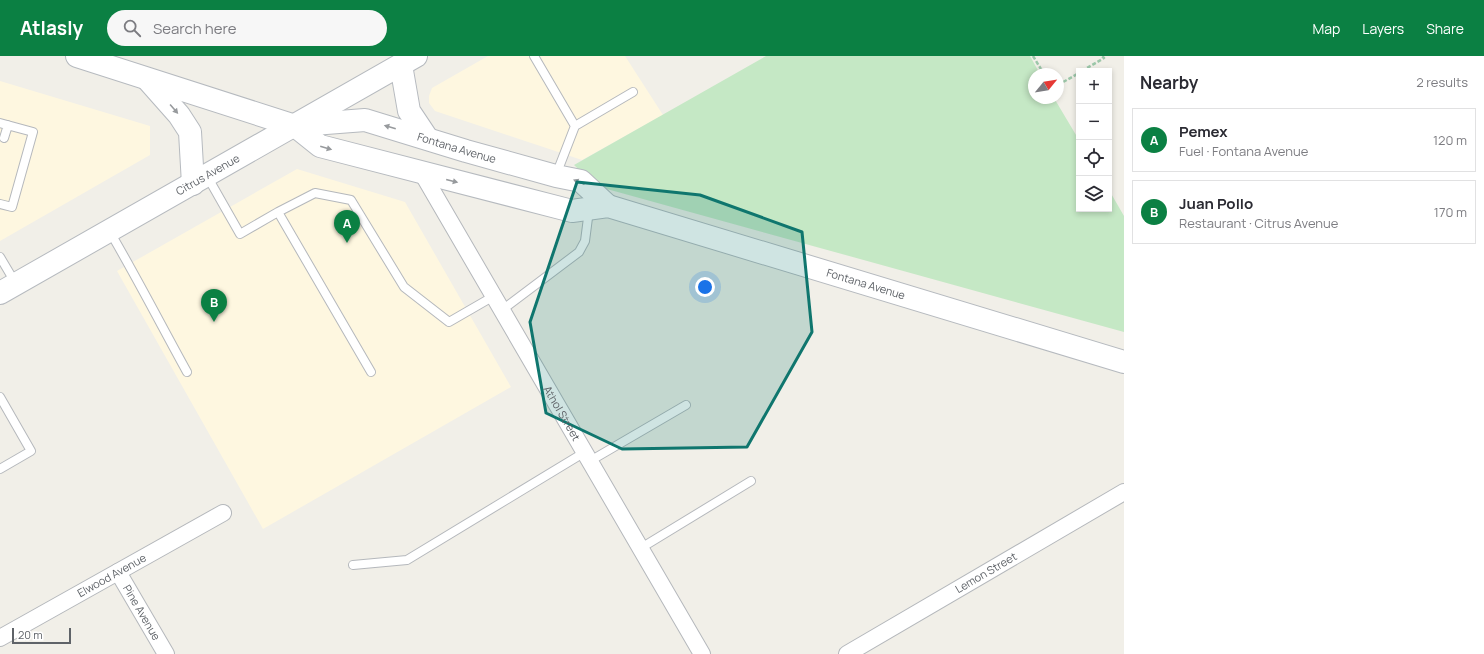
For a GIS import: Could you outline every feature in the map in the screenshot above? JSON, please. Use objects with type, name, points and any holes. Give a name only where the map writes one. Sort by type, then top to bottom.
[{"type":"main road","name":"Fontana Avenue","points":[[78,56],[148,80],[295,126],[320,146],[572,211],[598,208],[1124,362]]},
{"type":"main road","points":[[408,60],[410,111],[427,138]]},
{"type":"main road","name":"Citrus Avenue","points":[[8,289],[408,60]]},
{"type":"main road","points":[[148,80],[179,115],[190,132],[200,180]]},
{"type":"main road","name":"Fontana Avenue","points":[[295,126],[365,120],[466,151],[556,176],[581,181],[598,208]]},
{"type":"street","name":"Athol Street","points":[[422,173],[702,654]]},
{"type":"street","name":"Lemon Street","points":[[847,654],[1124,492]]},
{"type":"street","name":"Elwood Avenue","points":[[0,638],[223,513]]},
{"type":"street","name":"Pine Avenue","points":[[118,572],[166,654]]},
{"type":"lane","points":[[534,56],[575,126]]},
{"type":"lane","points":[[556,176],[575,126],[633,92]]},
{"type":"lane","points":[[0,204],[12,208],[33,132],[4,124],[4,138]]},
{"type":"lane","points":[[200,180],[240,234],[315,193],[351,200],[404,287],[449,322],[494,296]]},
{"type":"lane","points":[[502,310],[579,252],[598,208]]},
{"type":"lane","points":[[278,212],[371,372]]},
{"type":"lane","points":[[109,231],[144,290],[162,328],[187,372]]},
{"type":"lane","points":[[0,257],[8,289]]},
{"type":"lane","points":[[0,397],[31,451],[0,469]]},
{"type":"lane","points":[[354,565],[407,560],[587,457],[686,405]]},
{"type":"lane","points":[[641,548],[751,481]]},
{"type":"path","points":[[1033,56],[1040,68]]},
{"type":"path","points":[[1086,68],[1103,57],[1108,56]]},
{"type":"path","points":[[1064,81],[1076,74]]},
{"type":"highlighted area","points":[[577,182],[700,195],[802,232],[812,332],[747,447],[622,449],[546,413],[530,322]]},
{"type":"shaded area","points":[[488,56],[625,56],[663,115],[582,160],[435,111],[429,103],[429,96],[432,88]]},
{"type":"shaded area","points":[[0,81],[150,126],[150,155],[0,241]]},
{"type":"shaded area","points":[[297,169],[405,202],[511,387],[263,529],[117,271]]},
{"type":"green space","points":[[766,56],[1030,56],[1037,68],[1028,68],[1028,104],[1058,104],[1076,135],[1076,212],[1112,212],[1112,195],[1124,216],[1124,332],[596,186],[574,165]]},
{"type":"place","name":"Pemex","points":[[347,243]]},
{"type":"place","name":"Juan Pollo","points":[[214,322]]}]
